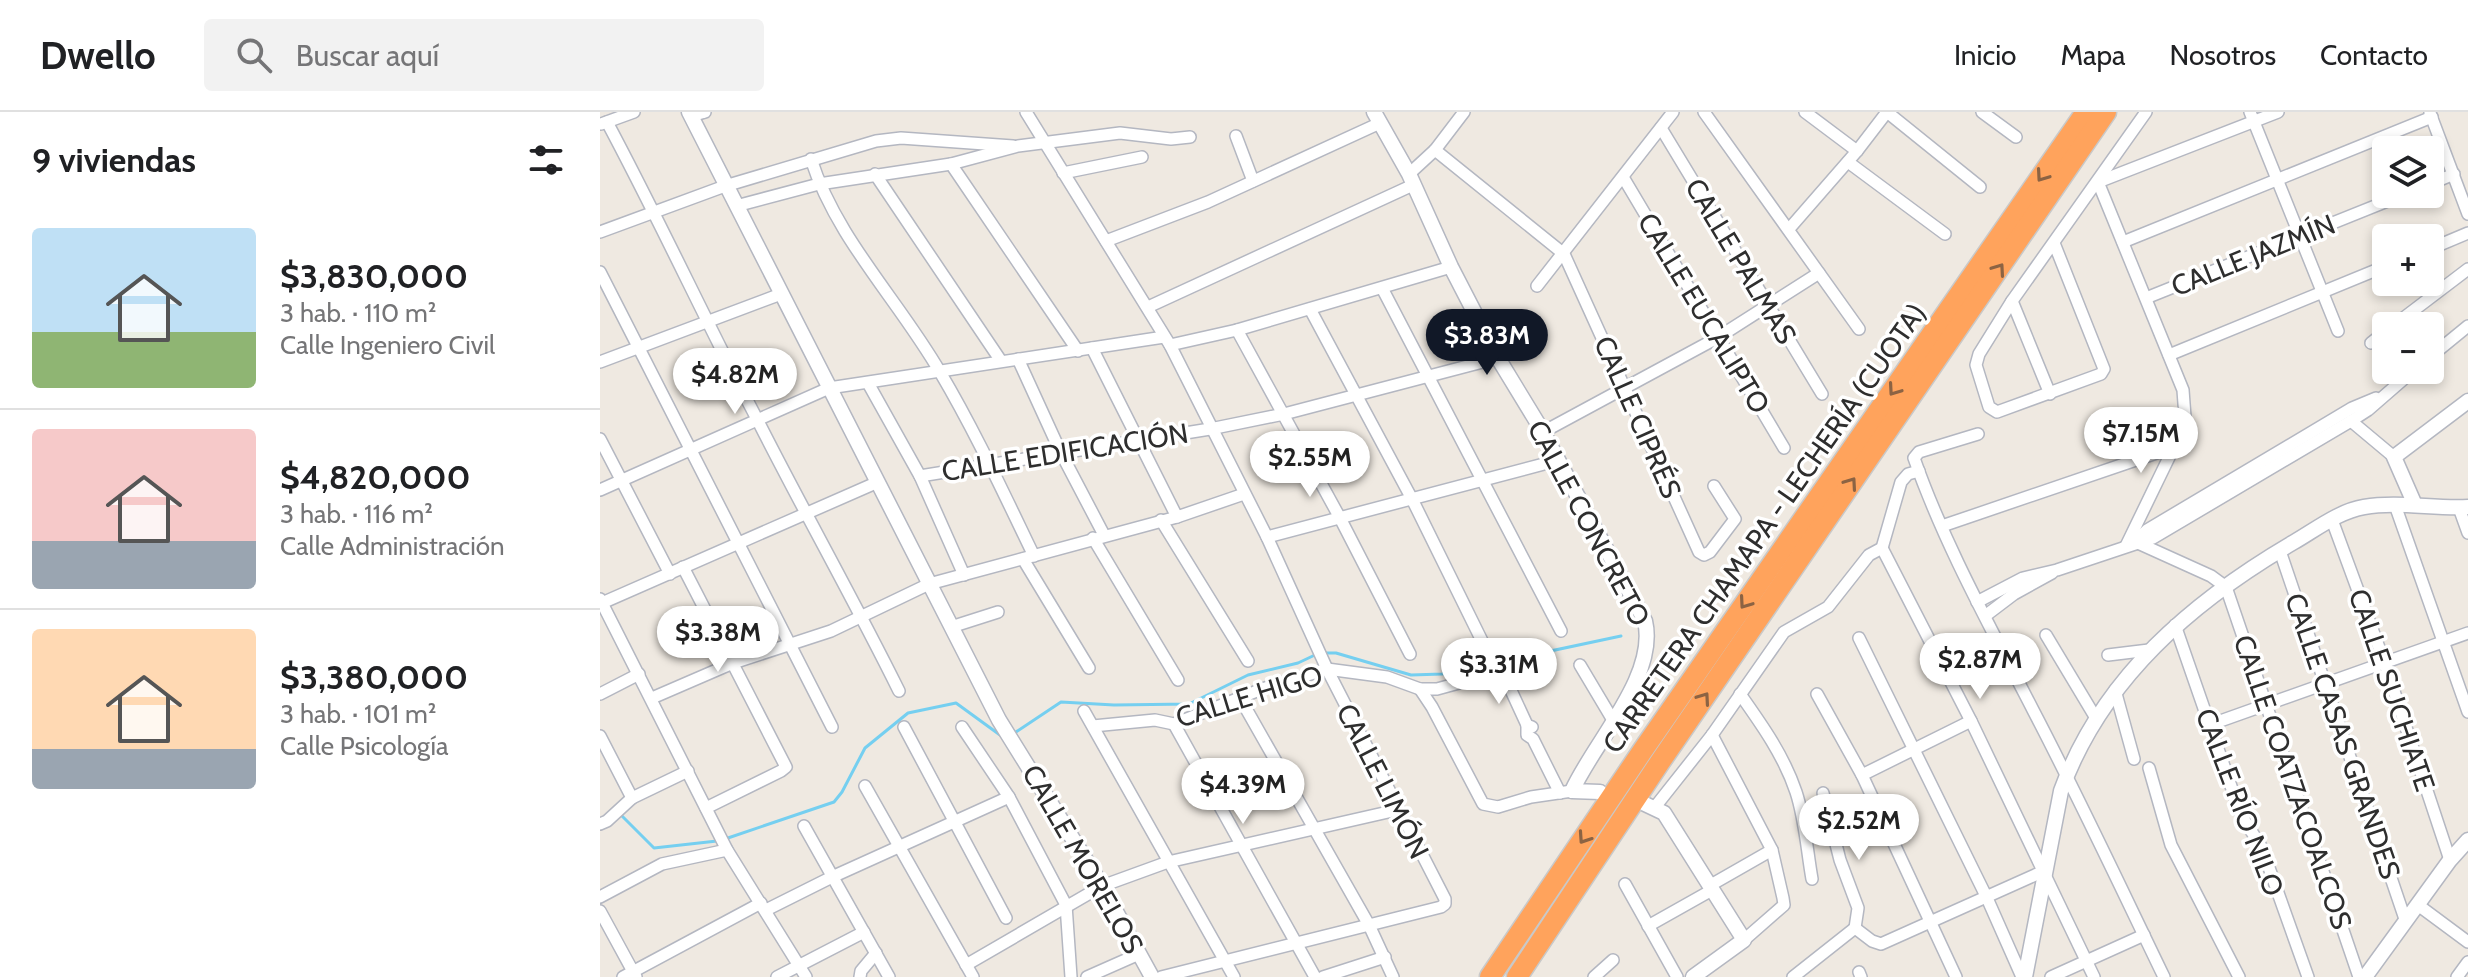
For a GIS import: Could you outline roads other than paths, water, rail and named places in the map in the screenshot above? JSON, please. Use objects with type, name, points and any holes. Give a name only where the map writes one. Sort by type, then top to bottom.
[{"type":"highway","name":"CARRETERA CHAMAPA - LECHERÍA (CUOTA)","points":[[1490,977],[1643,750],[2086,112]]},
{"type":"highway","name":"CARRETERA CHAMAPA - LECHERÍA (CUOTA)","points":[[1517,977],[1660,762],[2106,112]]},
{"type":"street","points":[[634,112],[603,123],[655,212],[757,421],[899,691]]},
{"type":"street","name":"CALLE LIMÓN","points":[[1026,112],[1167,341],[1267,537],[1321,658],[1445,904],[1369,925]]},
{"type":"street","points":[[1148,307],[1411,180],[1464,112]]},
{"type":"street","points":[[1537,286],[1673,112]]},
{"type":"street","points":[[1704,112],[1859,329]]},
{"type":"street","points":[[1805,112],[1857,151]]},
{"type":"street","points":[[1789,229],[1887,112],[1980,187]]},
{"type":"street","points":[[1982,112],[2016,137]]},
{"type":"street","points":[[2054,243],[2104,369],[2101,374],[2050,394],[1992,411],[1977,359],[2012,301],[2146,112]]},
{"type":"street","points":[[2098,182],[2252,117],[2278,112]]},
{"type":"street","name":"CALLE MORELOS","points":[[695,113],[725,186],[999,720],[1102,886],[1152,977]]},
{"type":"street","points":[[2123,242],[2277,181],[2431,114],[2468,214]]},
{"type":"street","points":[[2252,117],[2338,331]]},
{"type":"street","points":[[1106,241],[1208,202],[1377,118]]},
{"type":"street","name":"CALLE CONCRETO","points":[[1377,118],[1411,180],[1498,358],[1559,460],[1645,621],[1649,637],[1640,668],[1614,722]]},
{"type":"street","name":"CALLE PALMAS","points":[[1661,128],[1822,394]]},
{"type":"street","points":[[736,206],[819,184],[951,164],[1043,142],[1120,133],[1171,139],[1190,137]]},
{"type":"street","points":[[1236,136],[1253,181]]},
{"type":"street","points":[[600,232],[725,186],[888,138],[1018,146]]},
{"type":"street","name":"CALLE CIPRÉS","points":[[1435,150],[1564,254],[1699,552],[1704,555],[1710,552],[1735,519],[1714,486]]},
{"type":"street","points":[[1063,173],[1142,157]]},
{"type":"street","points":[[811,159],[819,184],[939,370],[990,464],[1029,558],[1089,668]]},
{"type":"street","points":[[1848,162],[1945,234]]},
{"type":"street","points":[[951,164],[1078,351]]},
{"type":"street","points":[[875,174],[1001,361]]},
{"type":"street","points":[[2444,178],[2454,174]]},
{"type":"street","name":"CALLE EUCALIPTO","points":[[1623,177],[1784,448]]},
{"type":"street","points":[[2098,182],[2183,390],[2185,417],[2133,543]]},
{"type":"street","name":"CALLE JAZMÍN","points":[[2146,298],[2372,208]]},
{"type":"street","points":[[2444,243],[2468,233]]},
{"type":"street","points":[[600,490],[829,388],[1092,348],[1237,330],[1451,267]]},
{"type":"street","points":[[2411,312],[2468,269]]},
{"type":"street","points":[[600,272],[832,727]]},
{"type":"street","points":[[2169,355],[2372,272]]},
{"type":"street","points":[[1543,432],[1717,338],[1819,273]]},
{"type":"street","points":[[1382,288],[1561,631]]},
{"type":"street","points":[[600,362],[781,294]]},
{"type":"street","points":[[2012,301],[2050,394]]},
{"type":"street","points":[[1310,309],[1412,499],[1485,647]]},
{"type":"street","points":[[2444,346],[2468,326]]},
{"type":"street","points":[[1237,330],[1410,654]]},
{"type":"street","points":[[1092,348],[1177,517]]},
{"type":"street","name":"CALLE EDIFICACIÓN","points":[[920,476],[1140,441],[1284,414],[1498,358]]},
{"type":"street","points":[[1018,359],[1098,537],[1178,680]]},
{"type":"street","points":[[868,383],[920,476],[964,575]]},
{"type":"street","points":[[1977,602],[2007,584],[2153,538],[2351,421],[2396,384]]},
{"type":"street","points":[[2133,543],[2147,530],[2352,408],[2384,394]]},
{"type":"street","points":[[2394,457],[2468,401]]},
{"type":"street","points":[[2351,421],[2394,457],[2415,505]]},
{"type":"street","points":[[1978,434],[1916,454],[1914,458],[1977,602],[2066,775],[2164,977]]},
{"type":"street","points":[[600,439],[670,574]]},
{"type":"street","points":[[1942,526],[2174,447]]},
{"type":"street","points":[[1267,537],[1559,460]]},
{"type":"street","points":[[1919,471],[1908,474],[1901,482],[1882,548],[1971,721],[2094,977]]},
{"type":"street","points":[[806,977],[726,848],[601,601],[670,574],[878,482]]},
{"type":"street","points":[[652,698],[733,663],[831,631],[929,584],[1177,517],[1244,494]]},
{"type":"street","points":[[2395,505],[2468,712]]},
{"type":"street","points":[[2024,977],[2066,775],[2115,690],[2149,650],[2175,625],[2226,587],[2332,520],[2362,507],[2463,507],[2468,533]]},
{"type":"street","points":[[1161,520],[1248,661]]},
{"type":"street","name":"CALLE SUCHIATE","points":[[2332,520],[2385,664],[2450,860]]},
{"type":"street","points":[[2133,543],[2211,576],[2226,587]]},
{"type":"street","points":[[1744,940],[1664,813],[1650,806],[1712,735],[1784,632],[1828,607],[1869,555],[1882,548]]},
{"type":"street","name":"CALLE CASAS GRANDES","points":[[2280,551],[2406,922]]},
{"type":"street","points":[[683,567],[786,767],[708,811]]},
{"type":"street","points":[[1985,616],[2014,594],[2057,570]]},
{"type":"street","name":"CALLE COATZACOALCOS","points":[[2226,587],[2362,977]]},
{"type":"street","points":[[951,627],[998,612]]},
{"type":"street","name":"CALLE RÍO NILO","points":[[2175,625],[2241,815],[2262,848],[2308,977]]},
{"type":"street","points":[[2209,725],[2468,633]]},
{"type":"street","points":[[2046,635],[2097,720]]},
{"type":"street","points":[[1859,638],[2024,977]]},
{"type":"street","points":[[2108,655],[2149,650]]},
{"type":"street","name":"CALLE HIGO","points":[[1093,726],[1155,720],[1174,724],[1240,698],[1321,658],[1420,689],[1437,689],[1543,664]]},
{"type":"street","points":[[1566,792],[1614,722],[1580,665]]},
{"type":"street","points":[[1503,673],[1527,725],[1532,727],[1533,739],[1566,792]]},
{"type":"street","points":[[600,694],[639,674]]},
{"type":"street","points":[[1420,689],[1483,804],[1490,808],[1531,797],[1566,792],[1600,792]]},
{"type":"street","points":[[2115,690],[2134,759]]},
{"type":"street","points":[[1740,694],[1788,770],[1798,796],[1812,879]]},
{"type":"street","points":[[1817,694],[1862,775],[1956,977]]},
{"type":"street","points":[[1240,698],[1369,925],[1393,977]]},
{"type":"street","points":[[1084,711],[1234,977]]},
{"type":"street","points":[[1862,775],[1971,721]]},
{"type":"street","points":[[1174,724],[1315,977]]},
{"type":"street","points":[[904,727],[1006,918]]},
{"type":"street","points":[[962,727],[1009,797],[1066,905],[1071,977]]},
{"type":"street","points":[[1693,977],[1744,940],[1784,905],[1772,850],[1712,735]]},
{"type":"street","points":[[600,736],[632,798]]},
{"type":"street","points":[[2149,768],[2171,845],[2239,977]]},
{"type":"street","points":[[604,823],[632,798],[688,771]]},
{"type":"street","points":[[865,786],[973,977]]},
{"type":"street","points":[[1794,977],[1855,928],[1858,908],[1840,860],[1823,793]]},
{"type":"street","points":[[600,911],[631,975],[764,907],[1009,797]]},
{"type":"street","points":[[966,965],[1102,886],[1168,862],[1397,810]]},
{"type":"street","points":[[804,826],[889,977]]},
{"type":"street","points":[[2362,977],[2468,840]]},
{"type":"street","points":[[600,897],[662,864],[726,848]]},
{"type":"street","points":[[1648,926],[1772,850]]},
{"type":"street","points":[[1855,928],[1881,944],[2044,871]]},
{"type":"street","points":[[1625,884],[1677,977]]},
{"type":"street","points":[[2418,905],[2468,942]]},
{"type":"street","points":[[1161,977],[1369,925]]},
{"type":"street","points":[[777,977],[864,932]]},
{"type":"street","points":[[2051,977],[2144,935]]},
{"type":"street","points":[[860,977],[861,971],[876,953]]},
{"type":"street","points":[[1087,977],[1139,954]]},
{"type":"street","points":[[1323,977],[1385,957]]},
{"type":"street","points":[[1594,977],[1613,960]]},
{"type":"street","points":[[2457,977],[2468,962]]},
{"type":"waterway","points":[[1325,653],[1336,653],[1411,675],[1442,674],[1621,636]]},
{"type":"waterway","points":[[1013,734],[1061,702],[1189,704],[1248,675],[1298,663],[1317,654]]},
{"type":"waterway","points":[[725,839],[834,802],[865,748],[908,713],[956,703],[1000,735]]},
{"type":"waterway","points":[[620,814],[654,848],[717,841]]}]
